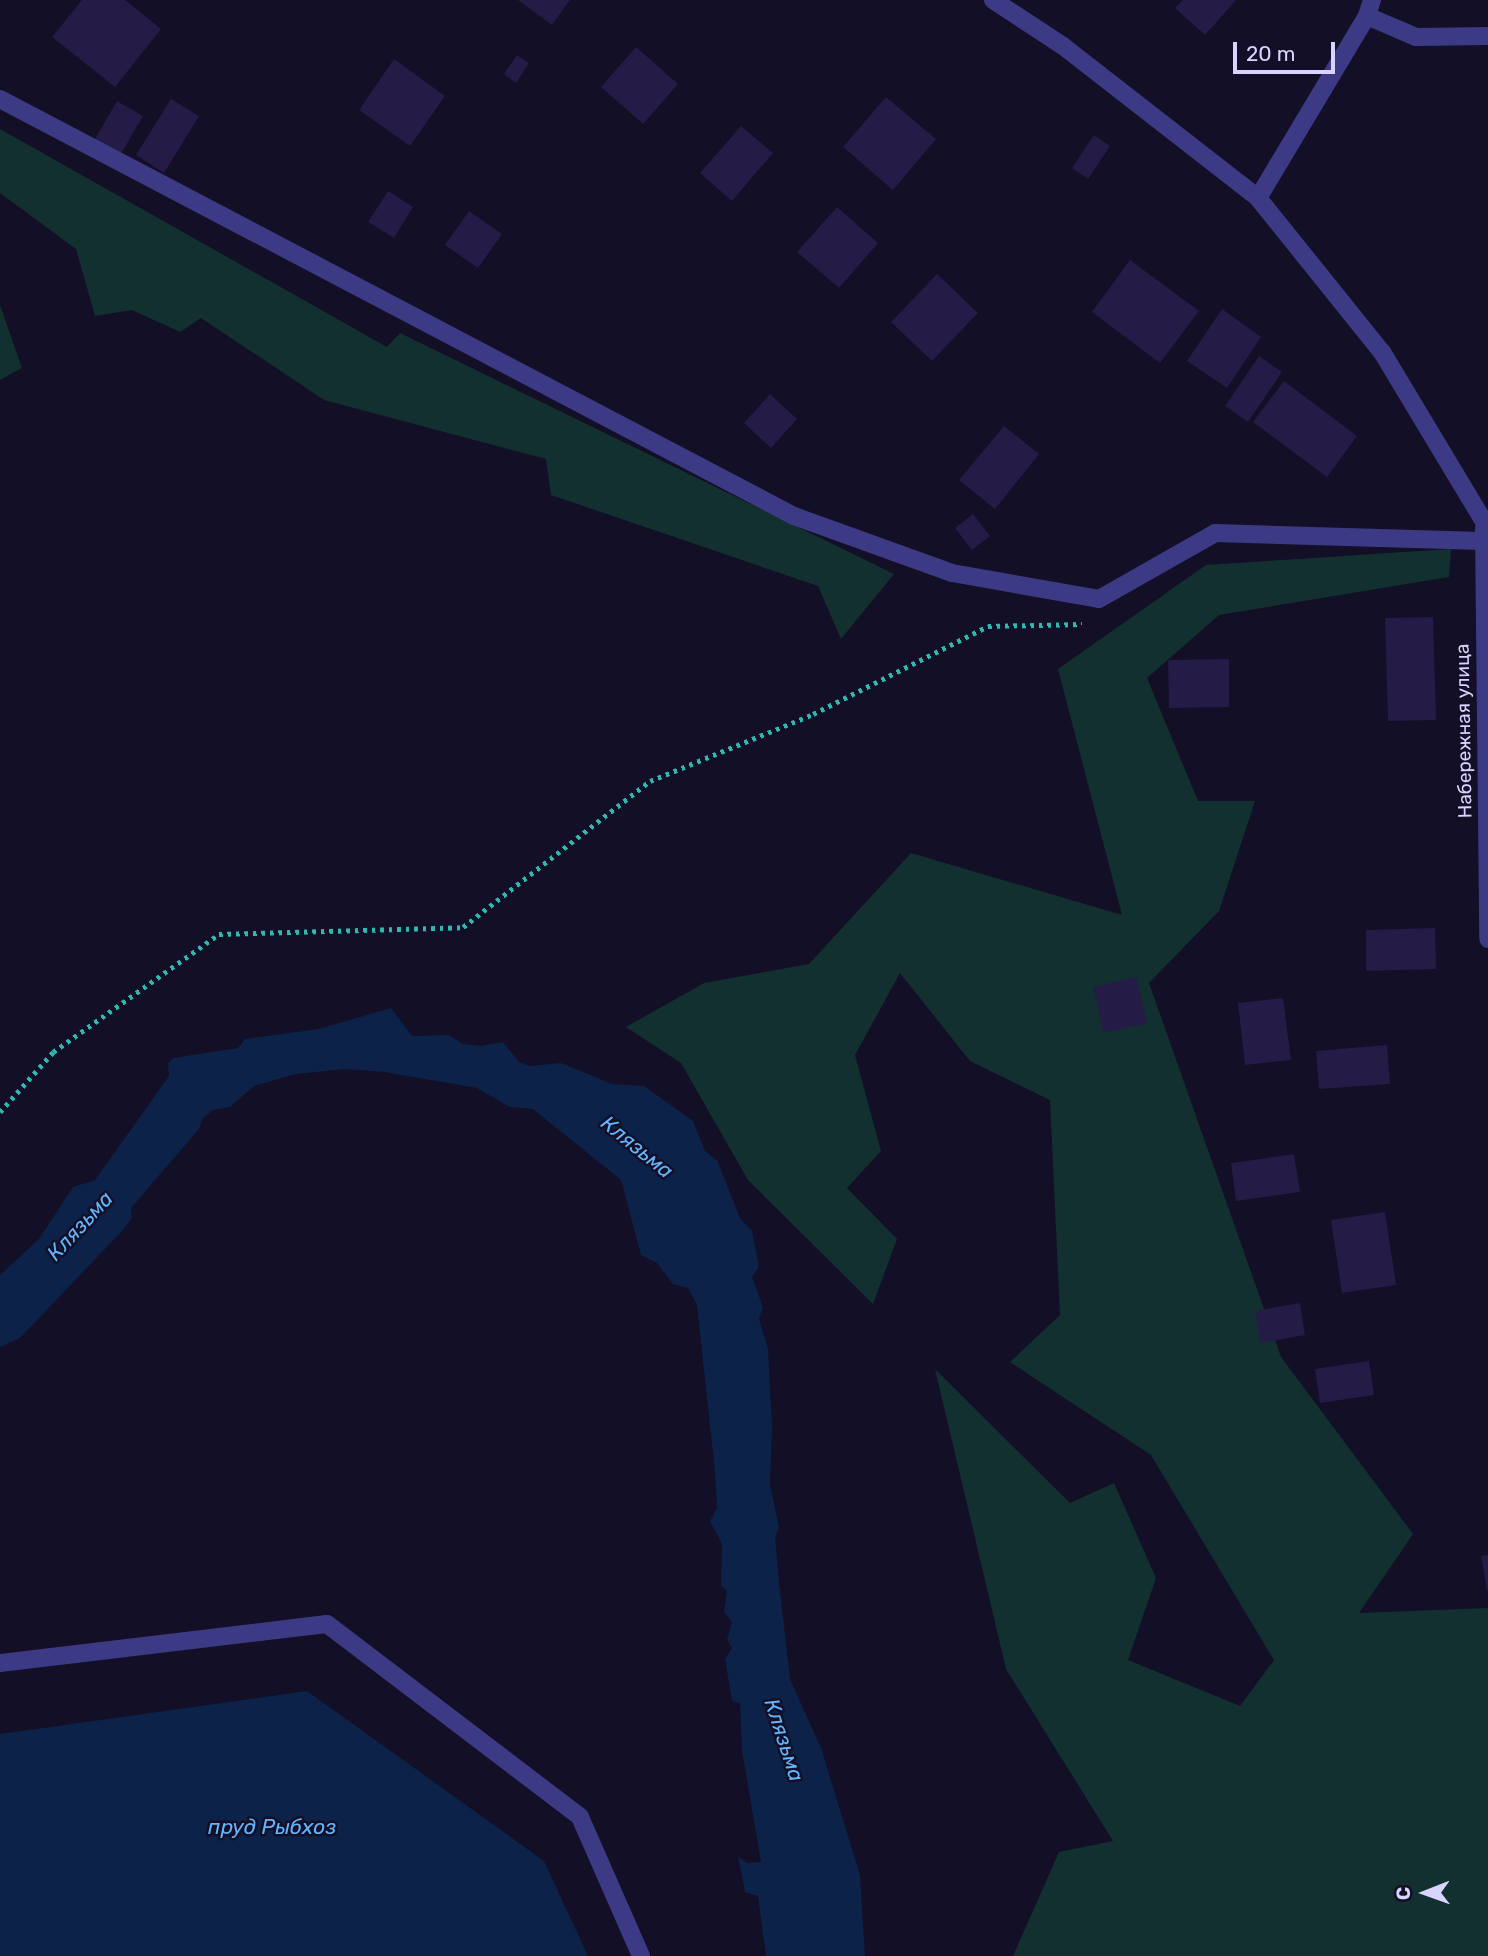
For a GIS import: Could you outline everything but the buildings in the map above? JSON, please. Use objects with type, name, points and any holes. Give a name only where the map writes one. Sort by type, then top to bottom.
[{"type":"street","points":[[993,0],[1063,46],[1258,198],[1382,352],[1486,523]]},
{"type":"street","points":[[1258,198],[1369,8],[1416,37],[1488,36]]},
{"type":"street","points":[[0,99],[794,516],[951,573],[1099,598],[1215,533],[1482,541]]},
{"type":"street","name":"Набережная улица","points":[[1486,523],[1482,541],[1488,939]]},
{"type":"street","points":[[0,1663],[327,1624],[580,1817],[641,1956]]},
{"type":"path","points":[[0,1112],[53,1052],[219,934],[463,927],[650,781],[813,714],[988,626],[1086,624],[1099,598]]},
{"type":"green space","points":[[0,129],[387,347],[400,333],[894,574],[841,639],[818,586],[551,495],[546,459],[324,400],[201,318],[180,332],[132,310],[95,316],[76,249],[0,193]]},
{"type":"green space","points":[[0,305],[22,368],[0,380]]},
{"type":"green space","points":[[1451,549],[1449,577],[1219,615],[1147,678],[1198,801],[1255,801],[1219,911],[1149,983],[1281,1357],[1413,1534],[1359,1613],[1488,1608],[1488,1956],[1013,1956],[1059,1852],[1113,1841],[1006,1669],[935,1369],[1070,1503],[1114,1483],[1156,1578],[1128,1660],[1240,1706],[1274,1660],[1151,1455],[1010,1362],[1060,1315],[1050,1100],[970,1061],[900,973],[855,1055],[881,1151],[847,1188],[897,1239],[873,1304],[748,1180],[681,1063],[626,1027],[704,983],[809,964],[911,853],[1122,915],[1058,669],[1206,565]]},
{"type":"water","name":"Клязьма","points":[[391,1008],[412,1036],[449,1035],[463,1044],[481,1046],[503,1042],[519,1062],[529,1066],[561,1063],[612,1084],[644,1086],[693,1121],[705,1151],[717,1160],[740,1218],[752,1231],[759,1267],[752,1277],[763,1307],[759,1319],[768,1349],[772,1427],[770,1485],[779,1527],[775,1537],[790,1679],[821,1748],[860,1875],[865,1956],[766,1956],[758,1896],[745,1892],[738,1856],[747,1863],[761,1862],[742,1751],[740,1703],[732,1701],[725,1659],[732,1648],[727,1640],[732,1622],[724,1612],[727,1591],[721,1586],[722,1544],[710,1521],[717,1508],[715,1472],[697,1305],[688,1288],[673,1284],[657,1263],[641,1255],[621,1180],[533,1109],[510,1107],[477,1088],[384,1072],[346,1069],[296,1074],[254,1086],[230,1107],[213,1110],[203,1118],[199,1129],[131,1208],[132,1218],[123,1230],[20,1338],[0,1347],[0,1275],[39,1239],[73,1187],[95,1180],[169,1076],[168,1064],[173,1058],[238,1048],[245,1039],[319,1029]]},
{"type":"water","name":"пруд Рыбхоз","points":[[307,1691],[544,1861],[588,1956],[0,1956],[0,1734]]}]
